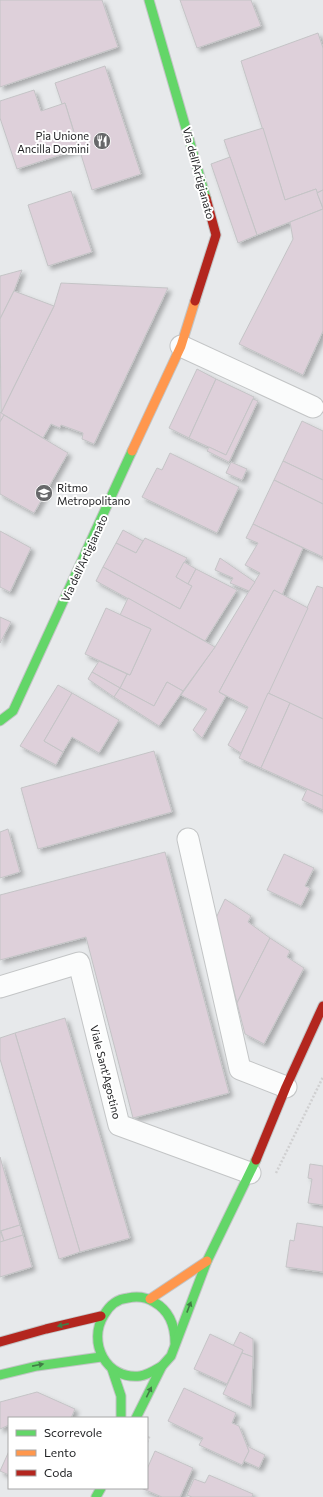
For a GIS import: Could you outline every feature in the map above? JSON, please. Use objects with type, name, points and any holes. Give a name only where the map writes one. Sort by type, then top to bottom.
[{"type":"main road","name":"Via dell'Artigianato","points":[[0,721],[13,711],[181,346],[216,235],[149,0]]},
{"type":"main road","points":[[136,1417],[162,1366],[170,1356],[207,1261],[250,1173],[286,1087],[323,1006]]},
{"type":"main road","points":[[150,1299],[207,1261]]},
{"type":"main road","points":[[162,1366],[151,1373],[138,1376],[124,1375],[112,1369],[101,1357],[96,1344],[96,1330],[101,1316],[110,1305],[122,1299],[136,1296],[150,1299],[160,1304],[168,1312],[173,1321],[176,1332],[175,1343]]},
{"type":"main road","points":[[0,1342],[101,1316]]},
{"type":"main road","points":[[0,1375],[23,1368],[56,1362],[101,1357]]},
{"type":"main road","points":[[112,1369],[121,1396],[121,1417]]},
{"type":"street","points":[[181,346],[313,407]]},
{"type":"street","points":[[188,839],[240,1069],[286,1087]]},
{"type":"street","name":"Viale Sant'Agostino","points":[[0,987],[79,963],[119,1125],[250,1173]]},
{"type":"path","points":[[273,1178],[323,1077]]},
{"type":"path","points":[[148,1440],[150,1435]]},
{"type":"building","points":[[0,0],[102,0],[118,47],[0,87]]},
{"type":"building","points":[[180,0],[251,0],[261,26],[197,48]]},
{"type":"building","points":[[318,33],[323,48],[323,190],[317,193],[316,189],[285,200],[241,61]]},
{"type":"building","points":[[105,66],[141,174],[92,190],[65,103],[62,104],[55,83]]},
{"type":"building","points":[[34,90],[41,111],[65,103],[79,149],[17,169],[0,118],[0,101]]},
{"type":"building","points":[[263,128],[285,200],[316,189],[323,209],[257,235],[224,140]]},
{"type":"building","points":[[230,157],[257,235],[238,243],[211,164]]},
{"type":"building","points":[[323,190],[323,208],[317,193]]},
{"type":"building","points":[[71,191],[92,252],[48,266],[28,205]]},
{"type":"building","points":[[323,209],[323,331],[303,375],[239,344],[293,239],[290,222]]},
{"type":"building","points":[[22,270],[14,291],[0,319],[0,276]]},
{"type":"building","points":[[61,283],[168,288],[94,444],[82,439],[83,433],[61,425],[60,428],[51,424],[43,438],[1,413],[54,306]]},
{"type":"building","points":[[14,291],[54,306],[1,413],[0,319]]},
{"type":"building","points":[[197,369],[216,379],[189,438],[169,428]]},
{"type":"building","points":[[216,379],[254,397],[226,455],[189,438]]},
{"type":"building","points":[[253,399],[258,401],[229,462],[207,451],[209,447],[226,455]]},
{"type":"building","points":[[0,412],[4,415],[0,422]]},
{"type":"building","points":[[4,415],[68,453],[34,513],[0,494],[0,422]]},
{"type":"building","points":[[302,421],[323,431],[323,480],[283,461]]},
{"type":"building","points":[[170,453],[239,487],[217,533],[142,497],[157,468],[162,470]]},
{"type":"building","points":[[283,461],[323,480],[323,504],[274,480]]},
{"type":"building","points":[[231,462],[247,469],[242,480],[226,473]]},
{"type":"building","points":[[274,480],[323,504],[323,557],[253,524]]},
{"type":"building","points":[[253,524],[303,548],[282,595],[274,590],[219,692],[226,696],[202,738],[193,730],[207,709],[181,695],[215,647],[260,573],[245,565],[258,543],[246,538]]},
{"type":"building","points":[[123,530],[143,541],[136,553],[116,543]]},
{"type":"building","points":[[0,531],[31,548],[10,592],[0,587]]},
{"type":"building","points":[[145,538],[187,558],[176,577],[192,586],[180,609],[103,567],[116,543],[136,553]]},
{"type":"building","points":[[220,558],[255,582],[249,591],[230,583],[233,578],[215,570]]},
{"type":"building","points":[[184,562],[196,569],[188,584],[176,577]]},
{"type":"building","points":[[103,567],[180,609],[192,586],[188,584],[196,569],[237,590],[205,641],[96,581]]},
{"type":"building","points":[[317,586],[323,588],[323,719],[268,693]]},
{"type":"building","points":[[274,590],[308,608],[241,753],[228,745],[248,707],[219,692]]},
{"type":"building","points":[[128,598],[215,647],[183,691],[167,682],[154,706],[120,688],[127,674],[130,675],[151,629],[120,615]]},
{"type":"building","points":[[106,608],[151,629],[130,675],[85,654]]},
{"type":"building","points":[[0,617],[11,622],[0,643]]},
{"type":"building","points":[[99,661],[127,674],[120,688],[92,672]]},
{"type":"building","points":[[92,672],[120,688],[114,697],[88,679]]},
{"type":"building","points":[[167,682],[183,691],[159,726],[114,697],[120,688],[154,706]]},
{"type":"building","points":[[58,685],[72,693],[44,741],[63,752],[56,765],[20,746]]},
{"type":"building","points":[[72,693],[119,720],[99,753],[72,737],[63,752],[44,741]]},
{"type":"building","points":[[268,693],[290,703],[261,768],[239,758]]},
{"type":"building","points":[[290,703],[323,719],[323,796],[261,768]]},
{"type":"building","points":[[154,751],[172,812],[38,849],[21,788]]},
{"type":"building","points":[[307,789],[323,796],[323,810],[302,800]]},
{"type":"building","points":[[8,829],[20,872],[0,878],[0,832]]},
{"type":"building","points":[[165,852],[229,1093],[133,1118],[86,937],[0,960],[0,895]]},
{"type":"building","points":[[284,854],[314,868],[305,886],[310,888],[301,906],[267,890]]},
{"type":"building","points":[[225,899],[251,916],[248,922],[270,938],[237,1003],[216,918]]},
{"type":"building","points":[[270,938],[290,951],[287,957],[304,968],[264,1044],[245,1034],[237,1003]]},
{"type":"building","points":[[65,1018],[130,1238],[80,1252],[15,1033]]},
{"type":"building","points":[[15,1033],[80,1252],[59,1259],[0,1059],[0,1038]]},
{"type":"building","points":[[0,1157],[20,1225],[0,1231]]},
{"type":"building","points":[[310,1164],[323,1166],[323,1205],[308,1203],[312,1179],[308,1178]]},
{"type":"building","points":[[297,1223],[323,1227],[323,1272],[286,1267],[290,1240],[294,1241]]},
{"type":"building","points":[[20,1225],[23,1235],[4,1241],[1,1231]]},
{"type":"building","points":[[0,1231],[4,1241],[0,1242]]},
{"type":"building","points":[[23,1235],[32,1267],[0,1277],[0,1242]]},
{"type":"building","points":[[240,1332],[253,1339],[253,1357],[242,1353],[243,1350],[233,1346]]},
{"type":"building","points":[[210,1334],[243,1350],[227,1384],[194,1369]]},
{"type":"building","points":[[242,1353],[253,1357],[251,1407],[223,1394]]},
{"type":"building","points":[[184,1388],[236,1413],[232,1423],[239,1426],[249,1451],[242,1465],[199,1445],[203,1438],[168,1421]]},
{"type":"building","points":[[37,1392],[75,1409],[71,1417],[8,1417],[8,1425],[0,1429],[0,1402]]},
{"type":"building","points":[[247,1446],[265,1455],[259,1468],[244,1461],[249,1451]]},
{"type":"building","points":[[155,1451],[193,1468],[180,1497],[162,1497],[143,1489],[148,1489],[148,1467]]},
{"type":"building","points":[[8,1453],[8,1475],[0,1471]]},
{"type":"building","points":[[209,1475],[253,1494],[252,1497],[192,1497],[187,1495],[194,1479],[205,1483]]},
{"type":"traffic: fast","points":[[149,0],[206,198]]},
{"type":"traffic: fast","points":[[0,721],[13,711],[132,451]]},
{"type":"traffic: fast","points":[[136,1417],[162,1366],[171,1356],[207,1261],[256,1160]]},
{"type":"traffic: fast","points":[[162,1366],[140,1376],[128,1376],[109,1366],[99,1347],[99,1326],[104,1315],[117,1301],[135,1297],[148,1299],[168,1314],[173,1325],[175,1343]]},
{"type":"traffic: fast","points":[[0,1375],[37,1366],[101,1357]]},
{"type":"traffic: fast","points":[[112,1369],[121,1396],[121,1417]]},
{"type":"traffic: fast","points":[[96,1497],[100,1489]]},
{"type":"traffic: slow","points":[[132,451],[181,346],[195,301]]},
{"type":"traffic: slow","points":[[150,1299],[207,1261]]},
{"type":"traffic: jam","points":[[195,301],[216,235],[206,198]]},
{"type":"traffic: jam","points":[[256,1160],[286,1087],[323,1006]]},
{"type":"traffic: jam","points":[[0,1342],[101,1316]]},
{"type":"place","name":"Pia Unione Ancilla Domini","points":[[102,141]]},
{"type":"place","name":"Ritmo Metropolitano","points":[[44,493]]}]
